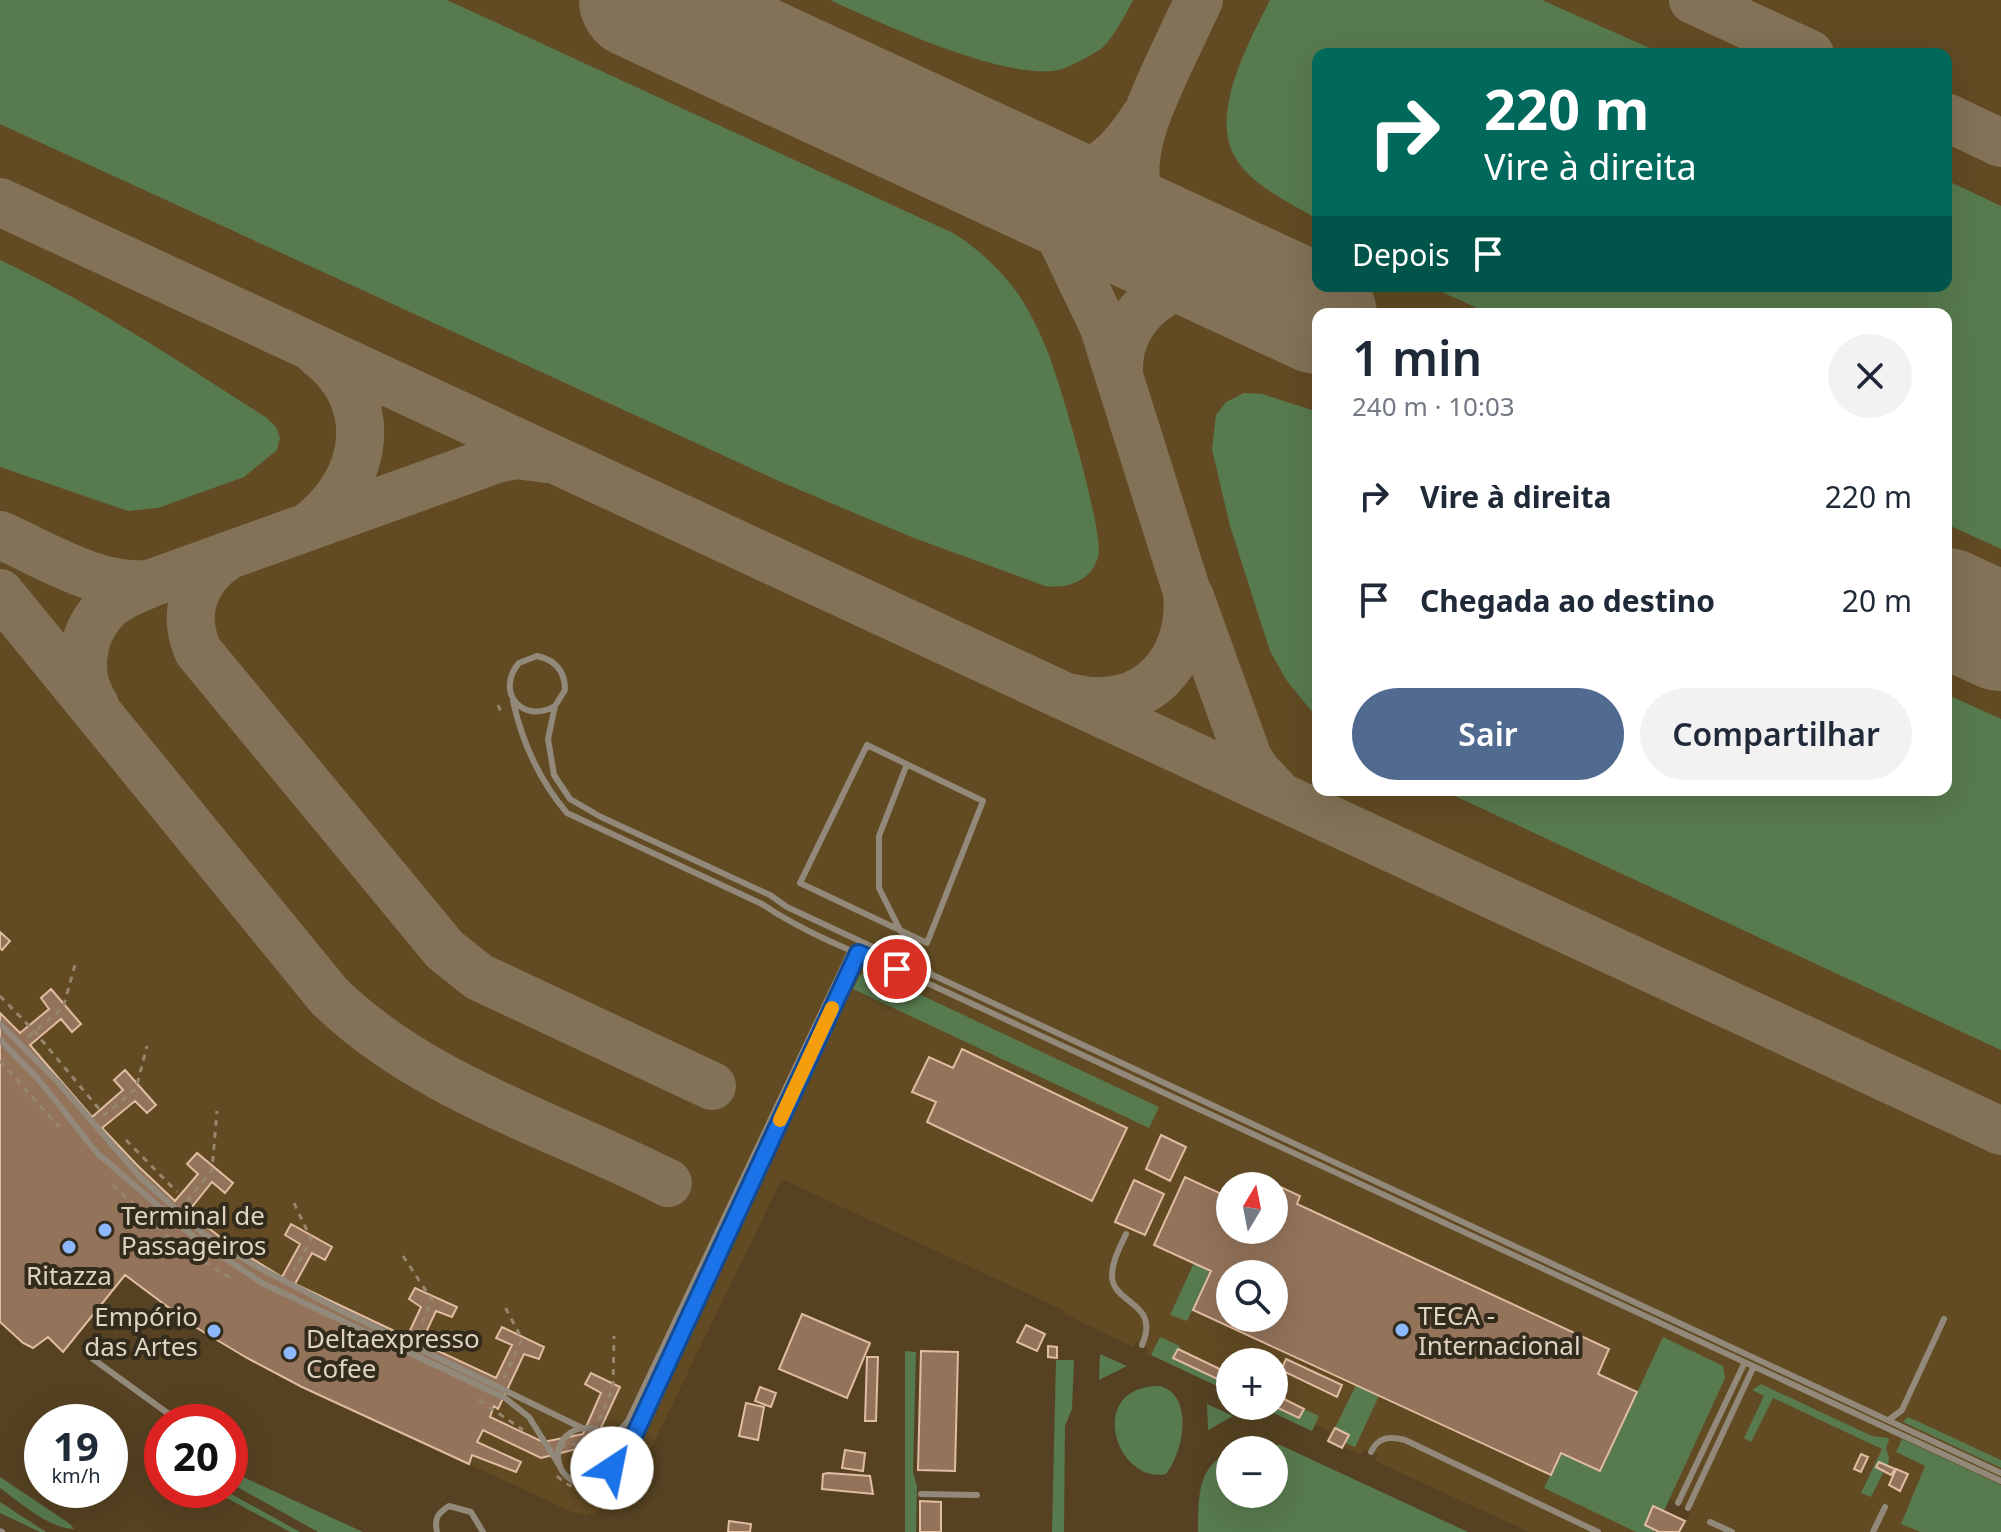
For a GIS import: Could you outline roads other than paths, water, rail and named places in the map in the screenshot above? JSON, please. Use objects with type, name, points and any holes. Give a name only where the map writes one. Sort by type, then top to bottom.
[{"type":"lane","points":[[2001,1473],[787,907],[770,895],[601,817],[570,799],[550,764],[549,733],[555,706],[565,690],[565,680],[555,663],[537,656],[519,663],[513,670],[509,689],[518,725],[550,793],[567,813],[762,904],[781,918],[2001,1481]]},
{"type":"lane","points":[[513,698],[524,709],[532,711],[540,712],[555,706]]},
{"type":"lane","points":[[867,745],[983,801],[927,943],[900,930],[800,883],[867,745]]},
{"type":"lane","points":[[907,764],[879,836],[879,888],[900,930],[931,974]]},
{"type":"lane","points":[[606,1435],[619,1431],[628,1421],[854,952]]},
{"type":"lane","points":[[0,1040],[39,1080],[97,1153],[194,1237],[262,1283],[505,1398],[529,1417],[569,1479],[585,1484],[601,1480],[632,1440],[854,952]]},
{"type":"lane","points":[[0,1024],[58,1082],[140,1177],[205,1235],[254,1265],[582,1428]]},
{"type":"lane","points":[[1126,1234],[1114,1259],[1112,1276],[1114,1286],[1146,1317],[1142,1345]]},
{"type":"lane","points":[[1890,1419],[1902,1410],[1944,1319]]},
{"type":"lane","points":[[93,1359],[155,1404]]},
{"type":"lane","points":[[1678,1503],[1744,1364]]},
{"type":"lane","points":[[1688,1508],[1753,1368]]},
{"type":"lane","points":[[559,1465],[557,1456],[562,1440],[573,1430],[582,1428],[597,1429],[606,1435],[614,1451],[612,1468]]},
{"type":"lane","points":[[1371,1452],[1375,1443],[1383,1438],[1405,1440],[1598,1532]]},
{"type":"lane","points":[[921,1494],[977,1495]]},
{"type":"lane","points":[[437,1532],[439,1512],[449,1506],[471,1512],[483,1532]]},
{"type":"lane","points":[[1873,1532],[1885,1507]]},
{"type":"lane","points":[[1710,1522],[1732,1532]]},
{"type":"place","name":"Terminal de Passageiros","points":[[105,1230]]},
{"type":"place","name":"Ritazza","points":[[69,1247]]},
{"type":"place","name":"TECA - Internacional","points":[[1402,1330]]},
{"type":"place","name":"Empório das Artes","points":[[214,1331]]},
{"type":"place","name":"Deltaexpresso Cofee","points":[[290,1353]]}]
